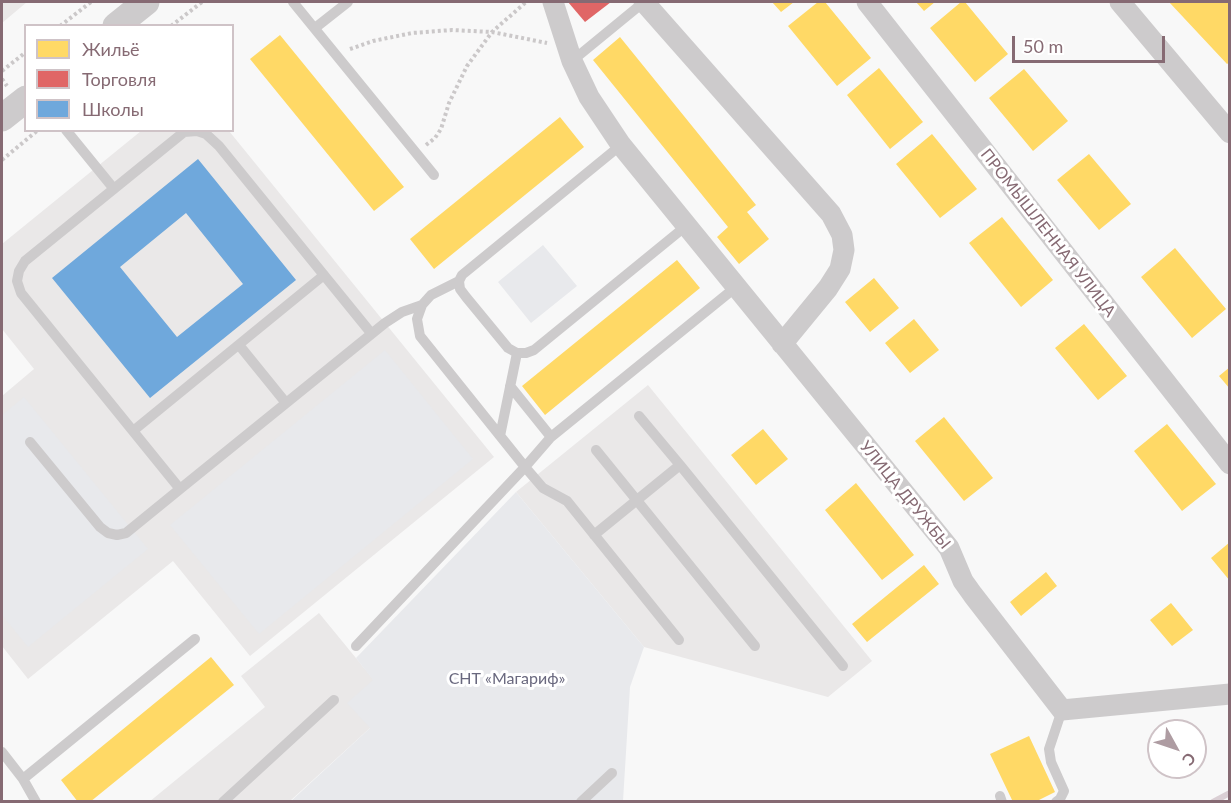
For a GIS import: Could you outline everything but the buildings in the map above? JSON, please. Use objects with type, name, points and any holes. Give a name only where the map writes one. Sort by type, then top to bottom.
[{"type":"street","points":[[118,24],[146,2]]},
{"type":"street","name":"УЛИЦА ДРУЖБЫ","points":[[553,2],[570,55],[589,97],[621,145],[949,548],[963,581],[1062,710]]},
{"type":"street","points":[[644,2],[831,214],[842,235],[844,250],[840,269],[828,288],[782,344]]},
{"type":"street","name":"ПРОМЫШЛЕННАЯ УЛИЦА","points":[[867,2],[1230,464]]},
{"type":"street","points":[[1120,2],[1230,133]]},
{"type":"street","points":[[2,118],[24,101]]},
{"type":"street","points":[[1062,710],[1230,694]]},
{"type":"lane","points":[[293,2],[434,176]]},
{"type":"lane","points":[[315,28],[348,2]]},
{"type":"lane","points":[[570,55],[644,2]]},
{"type":"lane","points":[[68,132],[114,189]]},
{"type":"lane","points":[[180,489],[21,293],[17,281],[19,271],[25,261],[184,132]]},
{"type":"lane","points":[[199,132],[206,134],[219,146],[371,333]]},
{"type":"lane","points":[[621,145],[468,269],[459,281],[460,289],[466,297],[508,348],[517,353],[526,353],[534,350],[686,226]]},
{"type":"lane","points":[[133,431],[324,275]]},
{"type":"lane","points":[[459,281],[431,295],[422,305],[417,319],[420,336],[525,467],[545,490],[567,501],[679,640]]},
{"type":"lane","points":[[356,646],[552,437],[736,287]]},
{"type":"lane","points":[[30,441],[99,527],[108,533],[117,535],[126,533],[371,333],[395,316],[422,305]]},
{"type":"lane","points":[[238,345],[286,404]]},
{"type":"lane","points":[[500,436],[517,353]]},
{"type":"lane","points":[[510,386],[552,437]]},
{"type":"lane","points":[[639,416],[843,666]]},
{"type":"lane","points":[[596,450],[755,645]]},
{"type":"lane","points":[[594,535],[680,465]]},
{"type":"lane","points":[[23,779],[195,639]]},
{"type":"lane","points":[[224,801],[334,700]]},
{"type":"lane","points":[[1056,801],[1060,799],[1064,791],[1050,762],[1049,749],[1062,710]]},
{"type":"lane","points":[[2,753],[23,779],[36,801]]},
{"type":"lane","points":[[581,801],[612,773]]},
{"type":"path","points":[[63,24],[91,2]]},
{"type":"path","points":[[174,24],[202,2]]},
{"type":"path","points":[[416,153],[435,138],[441,129],[449,103],[467,66],[492,32],[526,2]]},
{"type":"path","points":[[335,54],[373,41],[412,33],[452,30],[492,32],[530,38],[570,55]]},
{"type":"path","points":[[2,71],[24,54]]},
{"type":"path","points":[[2,160],[36,132]]},
{"type":"shaded area","points":[[2,2],[27,2],[2,23]]},
{"type":"shaded area","points":[[140,132],[230,132],[494,457],[250,656],[173,561],[28,679],[2,646],[2,396],[34,369],[2,329],[2,244]]},
{"type":"shaded area","points":[[648,385],[872,661],[828,697],[644,647],[516,492]]},
{"type":"shaded area","points":[[319,613],[374,680],[370,728],[290,801],[149,802],[265,707],[241,676]]},
{"type":"green space","points":[[543,245],[577,286],[531,323],[498,282]]},
{"type":"green space","points":[[385,350],[473,459],[259,634],[170,525]]},
{"type":"green space","points":[[24,397],[148,549],[28,647],[2,615],[2,415]]},
{"type":"green space","name":"СНТ «Магариф»","points":[[516,492],[644,647],[630,687],[623,801],[290,802],[370,728],[347,703],[373,680],[356,658]]},
{"type":"waterway","points":[[1213,802],[1230,793]]}]
